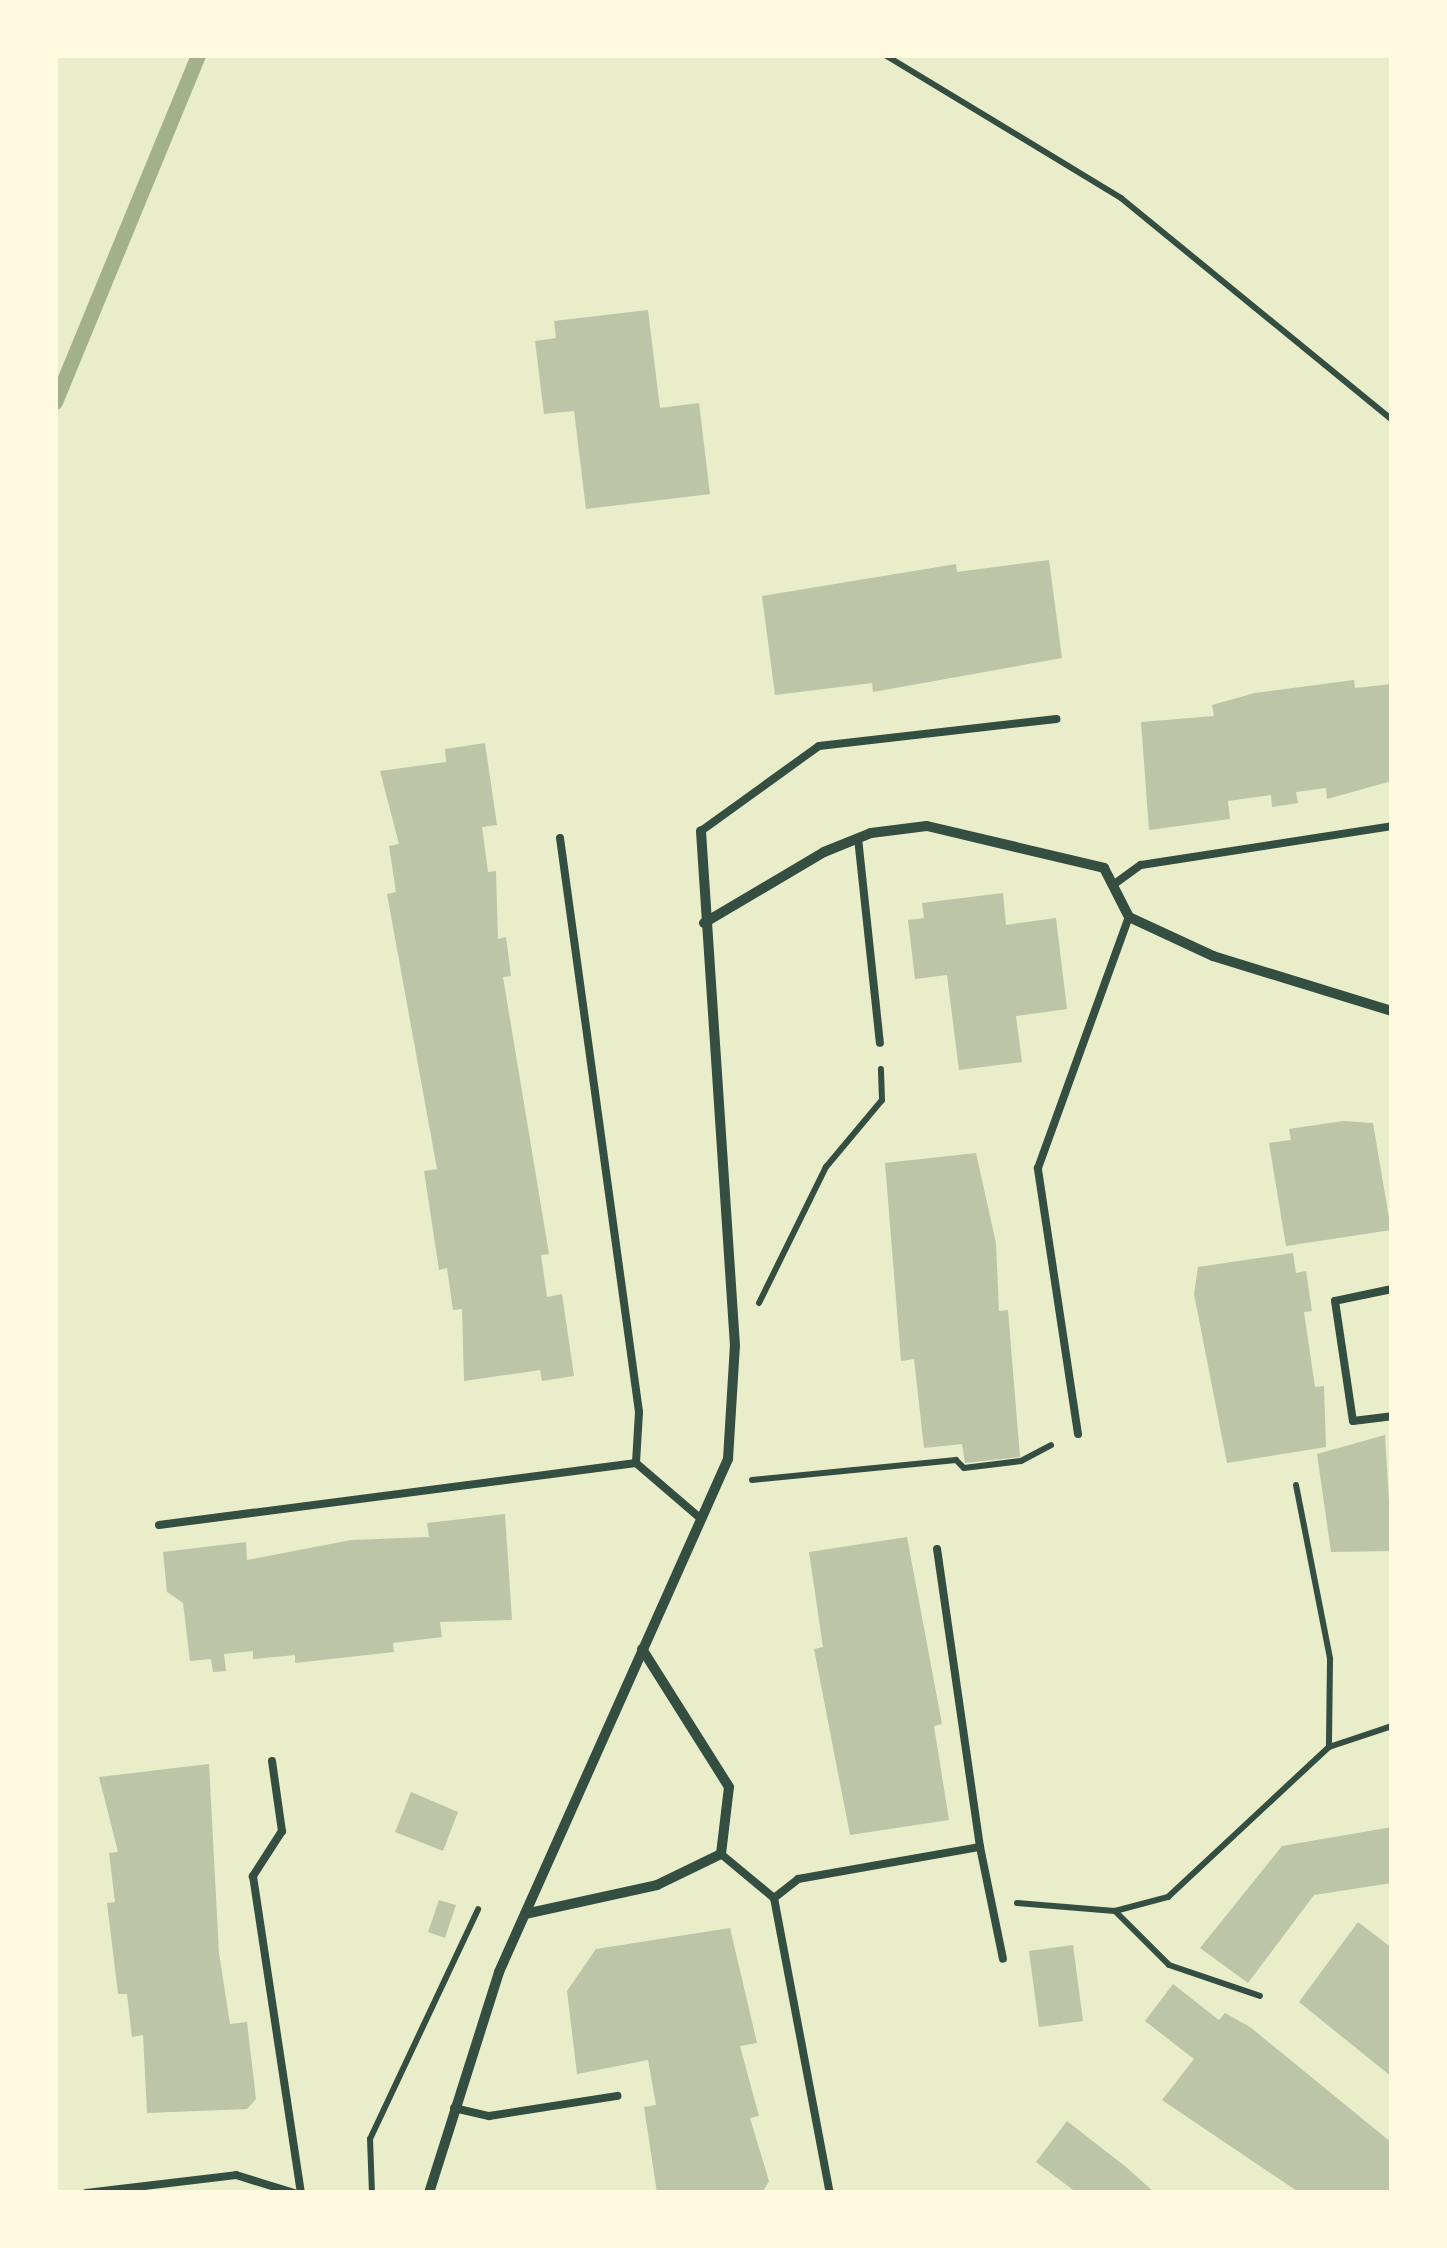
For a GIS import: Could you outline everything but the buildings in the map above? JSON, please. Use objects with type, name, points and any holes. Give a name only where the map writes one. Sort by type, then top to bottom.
[{"type":"street","points":[[704,923],[858,838],[927,826],[1104,868],[1129,917],[1213,956],[1392,1011]]},
{"type":"street","points":[[428,2193],[453,2108],[525,1914],[721,1474],[733,1321],[704,923],[701,831]]},
{"type":"street","points":[[525,1914],[656,1886],[722,1854],[729,1786],[642,1649]]},
{"type":"lane","points":[[701,831],[819,746],[1056,720]]},
{"type":"lane","points":[[1113,885],[1141,865],[1392,826]]},
{"type":"lane","points":[[560,838],[639,1412],[636,1464]]},
{"type":"lane","points":[[858,838],[880,1043]]},
{"type":"lane","points":[[1078,1434],[1038,1168],[1129,917]]},
{"type":"lane","points":[[1392,1289],[1335,1301],[1353,1421],[1392,1416]]},
{"type":"lane","points":[[159,1525],[636,1464],[701,1519]]},
{"type":"lane","points":[[937,1548],[980,1847],[1003,1959]]},
{"type":"lane","points":[[86,2193],[236,2176],[297,2193],[253,1876],[282,1831],[272,1761]]},
{"type":"lane","points":[[774,1898],[798,1879],[980,1847]]},
{"type":"lane","points":[[722,1854],[774,1898],[830,2193]]},
{"type":"lane","points":[[453,2108],[489,2116],[617,2096]]},
{"type":"path","points":[[885,55],[1121,198],[1392,420]]},
{"type":"path","points":[[733,1321],[770,1296],[826,1167],[882,1100],[880,1043]]},
{"type":"path","points":[[721,1474],[761,1481],[956,1460],[964,1468],[1022,1461],[1078,1434]]},
{"type":"path","points":[[1296,1485],[1330,1659],[1329,1747]]},
{"type":"path","points":[[990,1901],[1115,1911],[1168,1897],[1329,1747],[1392,1726]]},
{"type":"path","points":[[372,2193],[370,2139],[478,1908]]},
{"type":"path","points":[[1115,1911],[1170,1965],[1260,1996]]},
{"type":"waterway","points":[[55,402],[198,55]]}]
